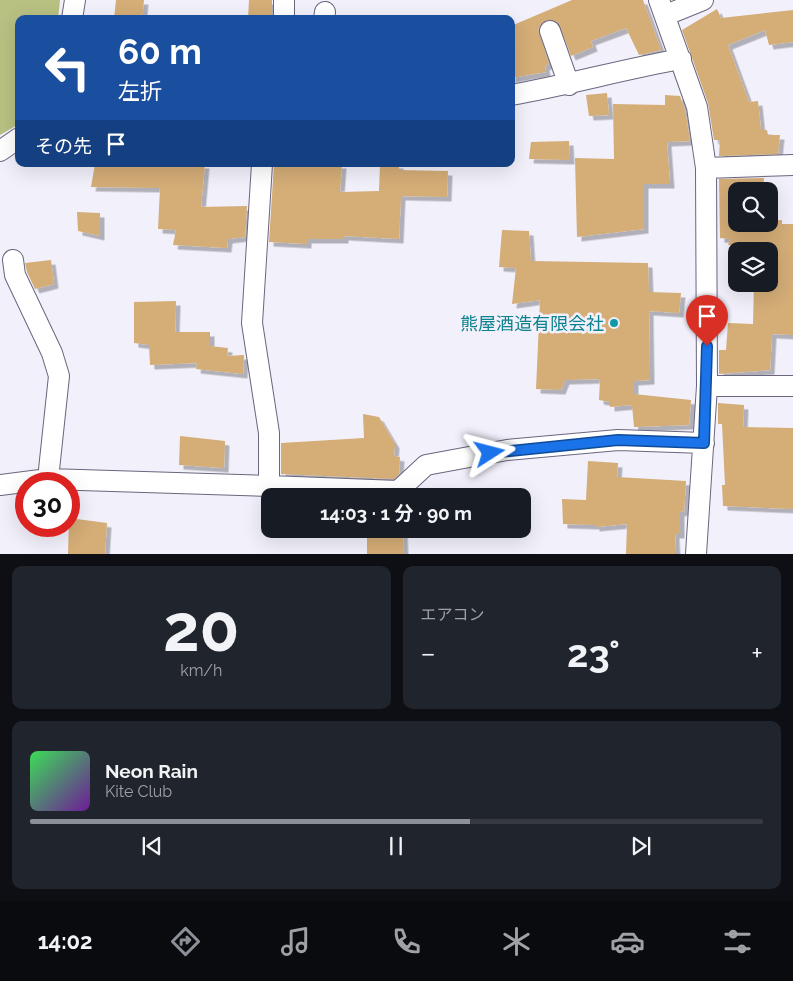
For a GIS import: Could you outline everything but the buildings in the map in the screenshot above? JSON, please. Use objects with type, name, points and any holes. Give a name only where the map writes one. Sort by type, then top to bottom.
[{"type":"street","points":[[73,15],[75,0]]},
{"type":"street","points":[[284,0],[284,15]]},
{"type":"street","points":[[696,554],[707,386],[706,168],[697,107],[662,8],[704,0]]},
{"type":"street","points":[[550,31],[569,85]]},
{"type":"street","points":[[515,94],[569,85],[630,68],[681,60]]},
{"type":"street","points":[[0,151],[15,141]]},
{"type":"street","points":[[706,168],[793,165]]},
{"type":"street","points":[[262,167],[252,323],[269,433],[269,486]]},
{"type":"street","points":[[13,260],[15,275],[52,353],[60,376],[49,472]]},
{"type":"street","points":[[707,386],[793,386]]},
{"type":"street","points":[[80,480],[398,491],[426,465],[506,450],[618,440],[704,443]]},
{"type":"street","points":[[0,485],[15,483]]},
{"type":"green space","points":[[0,0],[60,0],[58,15],[15,15],[15,126],[0,135]]},
{"type":"place","name":"熊屋酒造有限会社","points":[[614,323]]},
{"type":"route","points":[[490,453],[618,440],[704,443],[707,346]]}]
